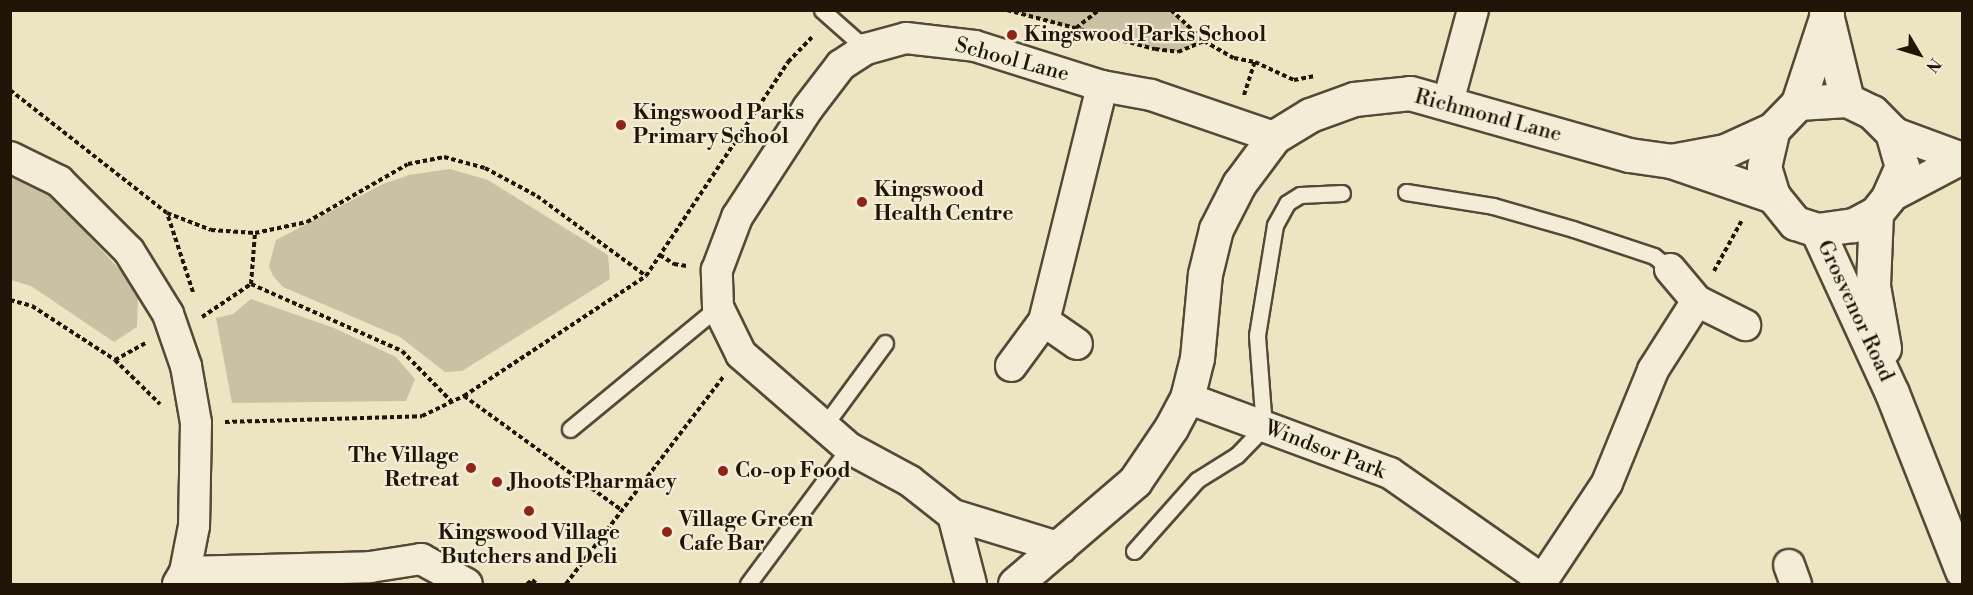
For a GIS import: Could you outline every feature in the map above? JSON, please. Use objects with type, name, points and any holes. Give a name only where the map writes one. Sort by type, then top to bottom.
[{"type":"street","points":[[1448,102],[1467,22],[1473,10]]},
{"type":"street","points":[[1826,13],[1847,100]]},
{"type":"street","points":[[1826,13],[1798,103],[1773,129],[1764,167],[1760,205],[1796,223],[1817,230],[1853,225],[1882,205],[1962,158]]},
{"type":"street","name":"School Lane","points":[[1061,548],[953,515],[910,481],[849,448],[741,354],[718,307],[717,270],[737,217],[808,108],[841,65],[867,49],[906,38],[975,46],[1102,86],[1151,95],[1274,137]]},
{"type":"street","points":[[1011,366],[1044,321],[1102,86]]},
{"type":"street","name":"Richmond Lane","points":[[1015,585],[1061,548],[1135,481],[1187,398],[1197,358],[1205,274],[1216,229],[1239,184],[1274,137],[1310,115],[1354,99],[1410,93],[1629,154],[1671,161],[1760,205]]},
{"type":"street","points":[[1798,103],[1847,100],[1872,112],[1892,132],[1962,158]]},
{"type":"street","name":"Richmond Lane","points":[[1671,161],[1725,151],[1773,129]]},
{"type":"street","points":[[1882,205],[1902,166],[1892,132]]},
{"type":"street","points":[[10,157],[59,181],[129,251],[184,318],[186,366],[196,423],[194,526],[181,578],[370,567],[421,559],[467,585]]},
{"type":"street","name":"Grosvenor Road","points":[[1882,205],[1873,286],[1892,393]]},
{"type":"street","name":"Grosvenor Road","points":[[1817,230],[1892,393],[1962,571]]},
{"type":"street","points":[[1670,269],[1697,301],[1744,326]]},
{"type":"street","name":"Windsor Park","points":[[1187,398],[1390,473],[1542,583],[1607,483],[1653,370],[1697,301]]},
{"type":"street","points":[[1044,321],[1077,344]]},
{"type":"street","points":[[953,515],[971,585]]},
{"type":"lane","points":[[825,15],[867,49]]},
{"type":"lane","points":[[1406,192],[1492,206],[1574,229],[1654,256],[1670,269]]},
{"type":"lane","points":[[1134,551],[1197,480],[1237,455],[1264,427],[1257,335],[1275,225],[1287,203],[1300,195],[1342,193]]},
{"type":"lane","points":[[570,429],[718,307]]},
{"type":"lane","points":[[824,426],[885,343]]},
{"type":"lane","points":[[748,585],[849,448]]},
{"type":"path","points":[[1007,10],[1178,52],[1204,41]]},
{"type":"path","points":[[1075,28],[1099,10]]},
{"type":"path","points":[[1172,10],[1204,41],[1234,58],[1255,62],[1294,80],[1318,75]]},
{"type":"path","points":[[10,300],[32,306],[115,360],[162,406],[196,423],[422,416],[464,396],[646,276],[788,62],[825,15]]},
{"type":"path","points":[[10,90],[167,213],[211,230],[255,233],[307,222],[408,164],[444,156],[485,168],[537,196],[646,276]]},
{"type":"path","points":[[1697,301],[1760,205]]},
{"type":"path","points":[[167,213],[194,300]]},
{"type":"path","points":[[251,284],[255,233]]},
{"type":"path","points":[[660,255],[674,264]]},
{"type":"path","points":[[115,360],[184,318],[197,321],[251,284]]},
{"type":"path","points":[[251,284],[402,351],[451,401]]},
{"type":"path","points":[[566,585],[620,509],[741,354]]},
{"type":"path","points":[[464,396],[620,509]]},
{"type":"path","points":[[527,585],[532,580],[537,585]]},
{"type":"shaded area","points":[[1007,11],[1171,11],[1204,41],[1178,52],[1155,49]]},
{"type":"shaded area","points":[[450,169],[488,180],[608,255],[610,279],[462,371],[445,372],[400,337],[283,287],[273,276],[269,266],[276,240],[383,184],[409,175]]},
{"type":"shaded area","points":[[10,174],[55,199],[121,271],[138,295],[137,327],[114,342],[31,286],[11,280]]},
{"type":"shaded area","points":[[251,299],[334,328],[396,357],[415,379],[406,401],[232,403],[216,318],[233,314]]},
{"type":"place","name":"Kingswood Parks School","points":[[1012,35]]},
{"type":"place","name":"Kingswood Parks Primary School","points":[[621,125]]},
{"type":"place","name":"Kingswood Health Centre","points":[[862,202]]},
{"type":"place","name":"The Village Retreat","points":[[471,468]]},
{"type":"place","name":"Co-op Food","points":[[723,471]]},
{"type":"place","name":"Jhoots Pharmacy","points":[[497,482]]},
{"type":"place","name":"Kingswood Village Butchers and Deli","points":[[529,511]]},
{"type":"place","name":"Village Green Cafe Bar","points":[[667,532]]}]
